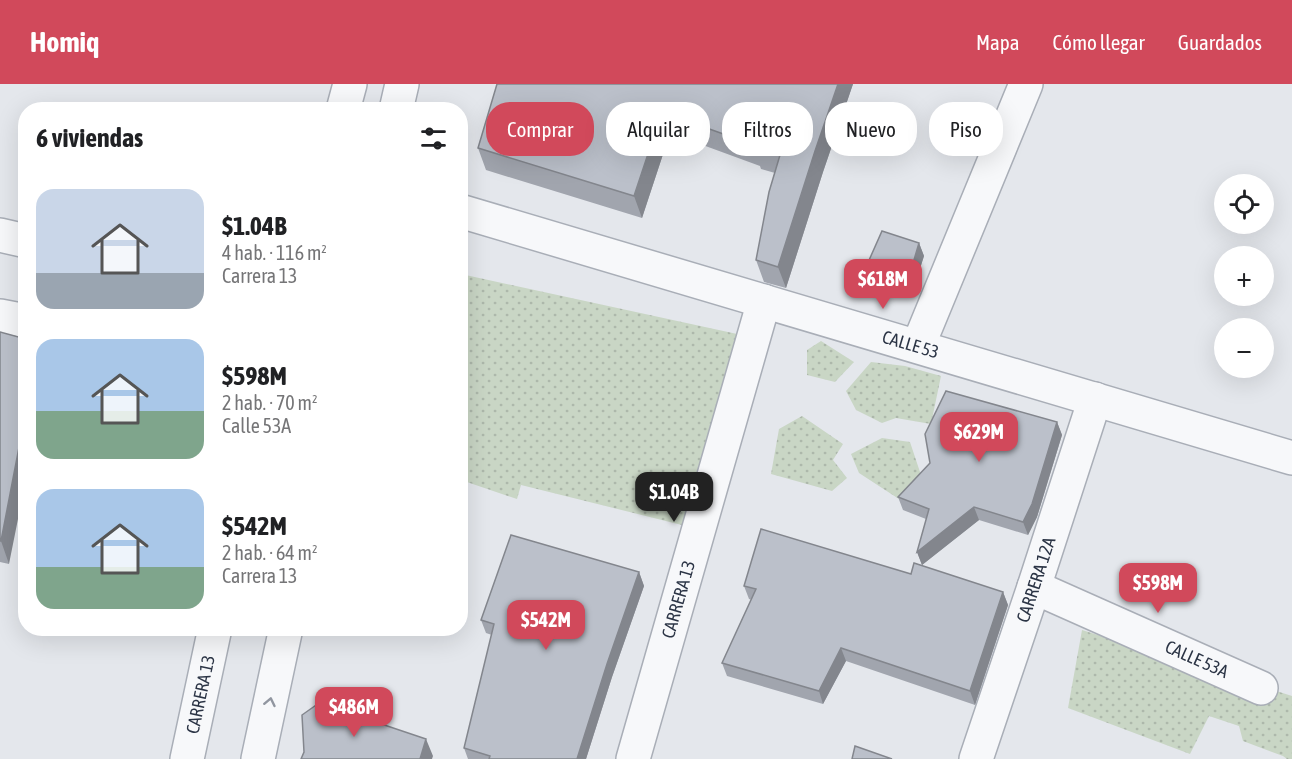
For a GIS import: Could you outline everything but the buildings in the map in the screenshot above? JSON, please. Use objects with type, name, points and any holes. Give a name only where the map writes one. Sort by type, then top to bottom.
[{"type":"street","points":[[345,102],[350,84]]},
{"type":"street","points":[[398,102],[402,84]]},
{"type":"street","points":[[918,346],[1026,84]]},
{"type":"street","name":"CALLE 53","points":[[468,213],[1292,458]]},
{"type":"street","points":[[0,235],[18,239]]},
{"type":"street","name":"CARRERA 13","points":[[633,759],[764,301]]},
{"type":"street","points":[[0,316],[18,319]]},
{"type":"street","name":"CARRERA 12A","points":[[976,759],[1095,399]]},
{"type":"street","name":"CALLE 53A","points":[[1034,587],[1262,688]]},
{"type":"street","name":"CARRERA 13","points":[[187,759],[213,636]]},
{"type":"street","points":[[258,759],[284,636]]},
{"type":"green space","points":[[468,276],[751,337],[702,530],[521,485],[517,499],[468,482]]},
{"type":"green space","points":[[821,341],[854,362],[835,382],[807,375],[807,350]]},
{"type":"green space","points":[[871,362],[905,366],[941,376],[931,424],[896,418],[882,423],[856,410],[846,391]]},
{"type":"green space","points":[[802,416],[843,444],[833,460],[847,478],[832,491],[771,474],[779,429]]},
{"type":"green space","points":[[882,438],[910,442],[921,475],[902,501],[859,473],[851,454]]},
{"type":"green space","points":[[1082,630],[1292,696],[1292,759],[1243,741],[1239,726],[1209,716],[1190,754],[1068,708]]}]
